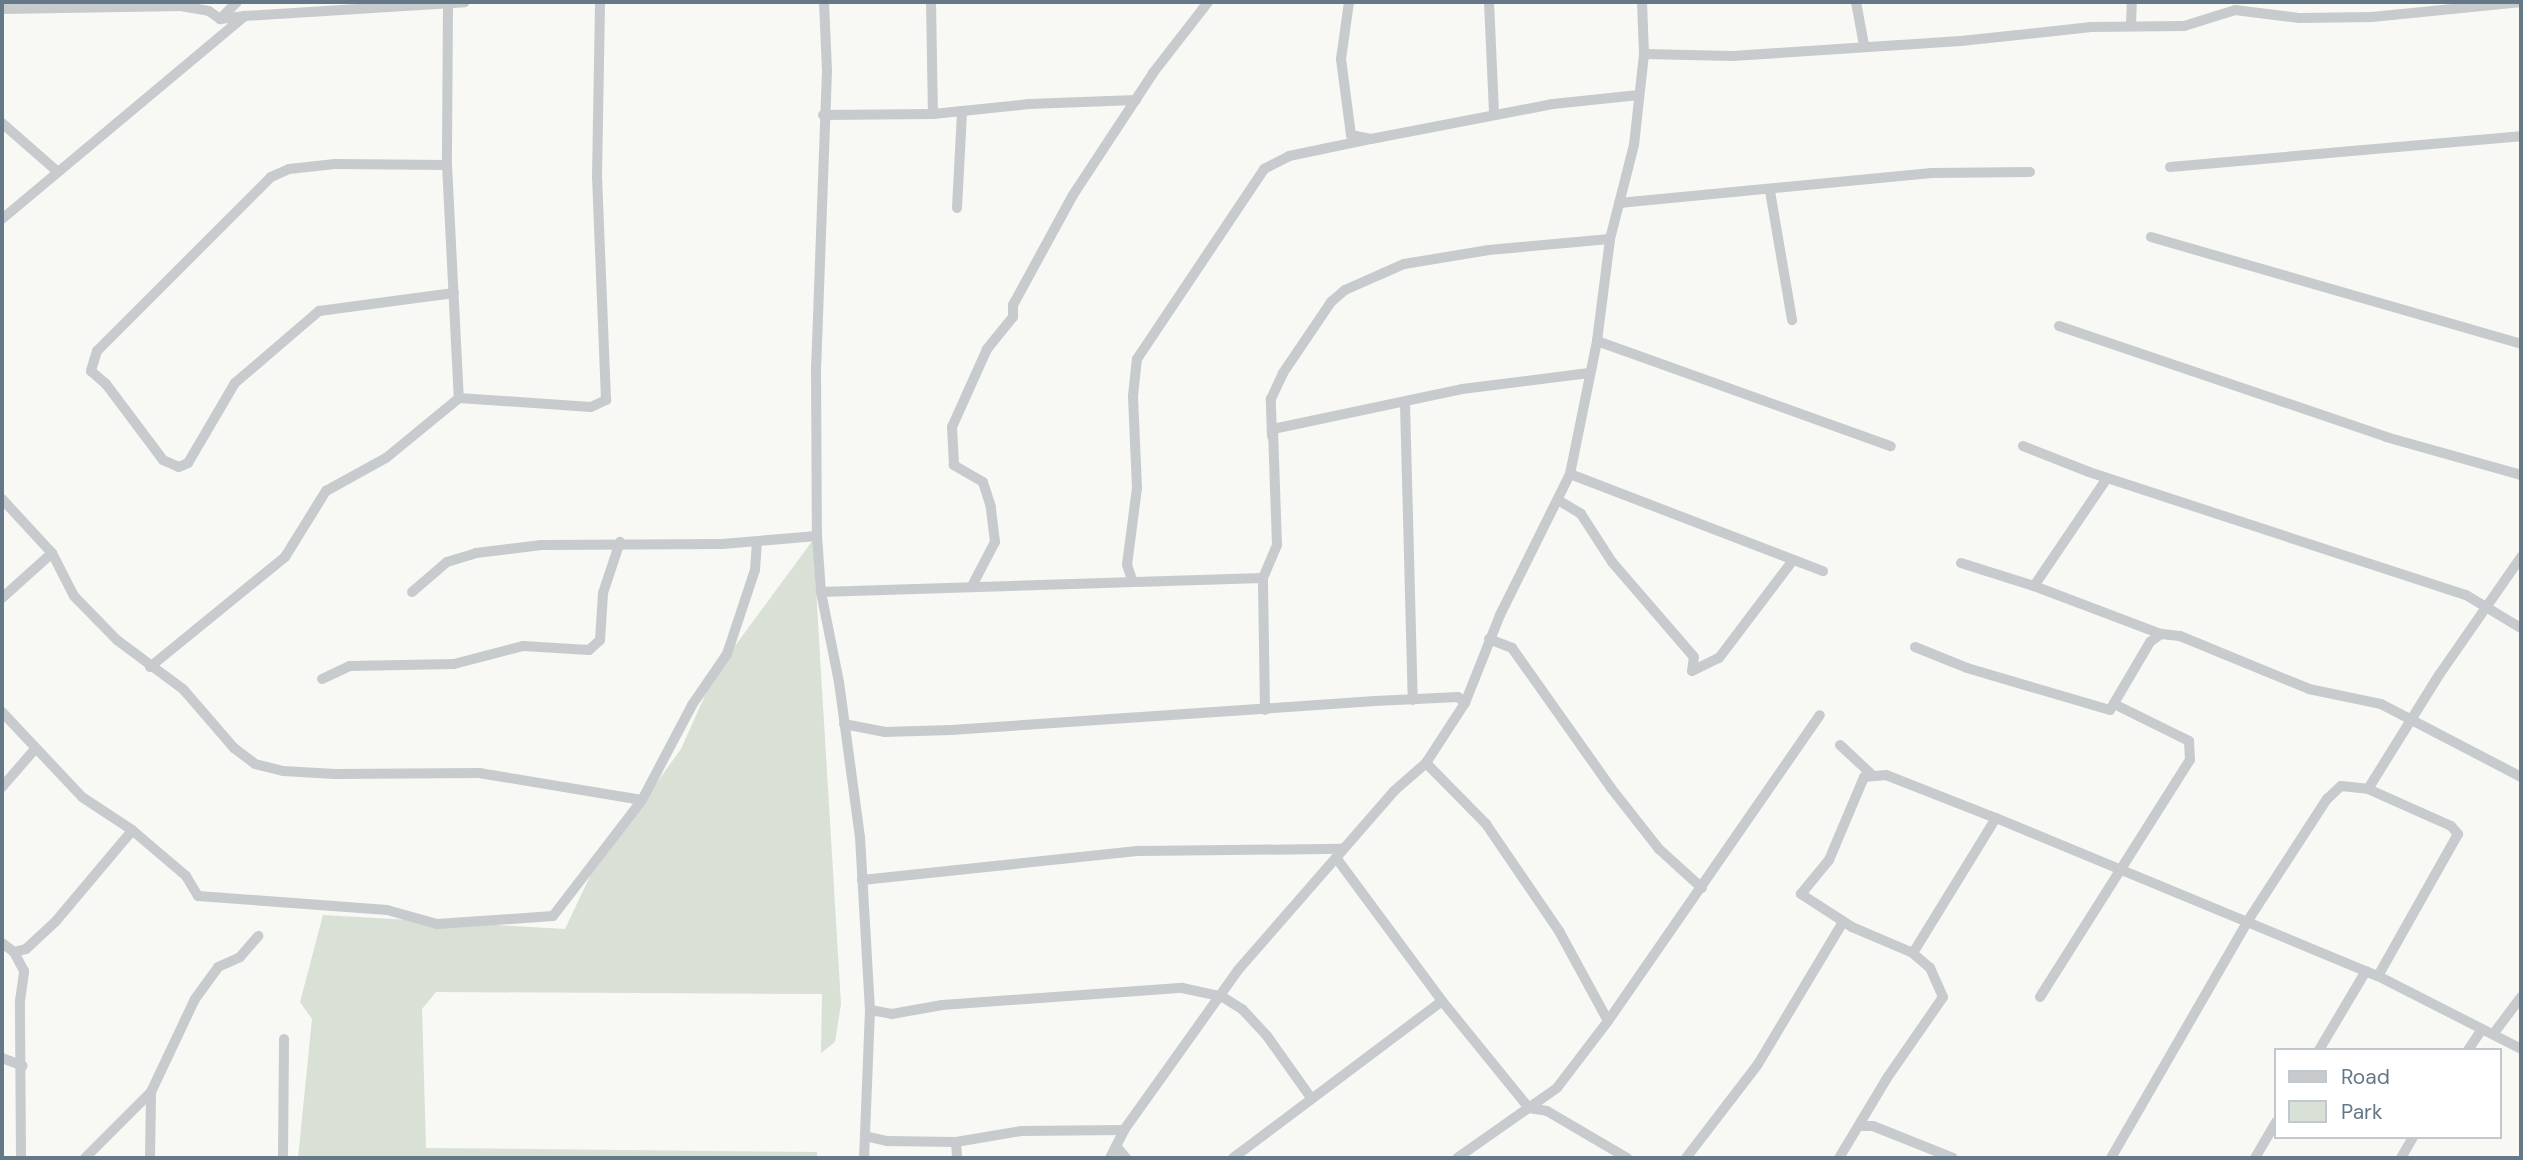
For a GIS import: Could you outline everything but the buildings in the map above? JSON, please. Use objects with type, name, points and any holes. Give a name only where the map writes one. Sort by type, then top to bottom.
[{"type":"street","points":[[220,19],[237,2]]},
{"type":"street","points":[[2,9],[105,4],[181,6],[209,11],[220,19],[465,2]]},
{"type":"street","points":[[150,667],[285,557],[326,491],[386,458],[459,398],[591,407],[606,400],[597,177],[600,2]]},
{"type":"street","points":[[824,2],[827,71],[823,115],[816,366],[817,537],[821,592],[844,724],[862,880],[870,1010],[864,1158]]},
{"type":"street","points":[[931,2],[933,114]]},
{"type":"street","points":[[973,584],[995,542],[991,507],[983,482],[954,465],[952,427],[987,349],[1013,317],[1013,305],[1073,195],[1136,100],[1208,2]]},
{"type":"street","points":[[1349,2],[1341,59],[1348,128],[1351,135],[1371,139]]},
{"type":"street","points":[[1489,2],[1494,114]]},
{"type":"street","points":[[1110,1158],[1124,1129],[1283,916],[1426,763],[1465,703],[1489,639],[1570,474],[1597,341],[1610,239],[1634,145],[1644,54],[1642,2]]},
{"type":"street","points":[[1856,2],[1864,45]]},
{"type":"street","points":[[2131,25],[2132,2]]},
{"type":"street","points":[[1644,54],[1733,56],[1864,45],[1961,41],[2131,25],[2184,26],[2235,10],[2299,18],[2372,17],[2521,2]]},
{"type":"street","points":[[447,5],[447,165],[459,398]]},
{"type":"street","points":[[2,219],[245,16]]},
{"type":"street","points":[[1132,580],[1127,565],[1136,488],[1133,397],[1138,359],[1264,170],[1289,156],[1494,114],[1639,95]]},
{"type":"street","points":[[823,115],[933,114],[1136,100]]},
{"type":"street","points":[[957,208],[962,111]]},
{"type":"street","points":[[2,123],[58,172]]},
{"type":"street","points":[[2170,167],[2521,136]]},
{"type":"street","points":[[447,165],[335,164],[289,169],[271,177],[97,351],[91,371],[106,384],[163,460],[179,467],[188,463],[235,383],[319,311],[454,293]]},
{"type":"street","points":[[1619,203],[1769,191],[1932,173],[2030,172]]},
{"type":"street","points":[[1769,191],[1792,320]]},
{"type":"street","points":[[2151,236],[2521,344]]},
{"type":"street","points":[[1265,710],[1263,578],[1277,545],[1271,399],[1283,373],[1331,302],[1345,290],[1404,264],[1489,250],[1610,239]]},
{"type":"street","points":[[2059,326],[2386,437],[2521,475]]},
{"type":"street","points":[[1597,341],[1891,446]]},
{"type":"street","points":[[1272,442],[1273,429],[1513,380],[1589,373]]},
{"type":"street","points":[[1405,403],[1413,700]]},
{"type":"street","points":[[2024,446],[2107,478],[2425,581],[2487,608],[2521,628]]},
{"type":"street","points":[[1570,474],[1823,571]]},
{"type":"street","points":[[2035,586],[2107,478]]},
{"type":"street","points":[[2,499],[52,553],[74,596],[150,667],[183,688],[255,764],[322,773],[479,773],[642,800]]},
{"type":"street","points":[[1558,500],[1581,514],[1612,562],[1694,657],[1692,671],[1719,658],[1793,560]]},
{"type":"street","points":[[412,592],[447,562],[476,552],[620,542],[757,542],[817,537]]},
{"type":"street","points":[[322,679],[350,666],[454,664],[523,646],[589,650],[600,640],[603,593],[620,542]]},
{"type":"street","points":[[2,712],[82,797],[106,810],[186,876],[198,896],[387,910],[437,924],[553,916],[642,800],[692,705],[727,654],[755,570],[757,542]]},
{"type":"street","points":[[2,598],[52,553]]},
{"type":"street","points":[[2368,789],[2411,717],[2521,557]]},
{"type":"street","points":[[1961,563],[2035,586],[2161,634],[2204,645],[2309,689],[2360,698],[2411,717],[2521,777]]},
{"type":"street","points":[[821,592],[973,584],[1263,578]]},
{"type":"street","points":[[2116,705],[2150,642],[2161,634]]},
{"type":"street","points":[[1489,639],[1513,648],[1611,788],[1659,849],[1702,888]]},
{"type":"street","points":[[1915,648],[2102,709],[2116,705],[2189,741],[2192,749],[2190,760],[2040,998]]},
{"type":"street","points":[[844,724],[885,732],[1458,697],[1465,703]]},
{"type":"street","points":[[1457,1158],[1557,1088],[1608,1021],[1821,715]]},
{"type":"street","points":[[1840,745],[1870,773],[1996,817],[2378,976],[2521,1049]]},
{"type":"street","points":[[2,787],[35,749]]},
{"type":"street","points":[[1426,763],[1486,824],[1559,931],[1608,1021]]},
{"type":"street","points":[[1839,1158],[1943,997],[1930,968],[1913,953],[1843,922],[1801,894],[1829,860],[1864,777],[1870,773]]},
{"type":"street","points":[[2111,1158],[2247,922],[2334,791],[2341,786],[2368,789],[2451,826],[2458,834],[2378,976]]},
{"type":"street","points":[[1913,953],[1996,817]]},
{"type":"street","points":[[14,952],[26,949],[56,921],[131,832]]},
{"type":"street","points":[[862,880],[1139,851],[1340,854]]},
{"type":"street","points":[[1340,854],[1442,1001],[1529,1108],[1547,1111],[1627,1158]]},
{"type":"street","points":[[1686,1158],[1758,1064],[1843,922]]},
{"type":"street","points":[[85,1158],[151,1092],[202,986],[218,967],[240,957],[258,936]]},
{"type":"street","points":[[2,943],[14,952],[24,971],[20,1001],[23,1066],[21,1158]]},
{"type":"street","points":[[2320,1048],[2366,971]]},
{"type":"street","points":[[870,1010],[892,1014],[942,1005],[1182,988],[1221,996],[1242,1009],[1267,1036],[1311,1098]]},
{"type":"street","points":[[2494,1033],[2521,997]]},
{"type":"street","points":[[1233,1158],[1442,1001]]},
{"type":"street","points":[[2469,1048],[2482,1029]]},
{"type":"street","points":[[284,1040],[284,1158]]},
{"type":"street","points":[[2,1058],[23,1066]]},
{"type":"street","points":[[150,1158],[151,1092]]},
{"type":"street","points":[[2255,1158],[2274,1125]]},
{"type":"street","points":[[1859,1126],[1873,1126],[1953,1158]]},
{"type":"street","points":[[865,1136],[956,1142],[1021,1131],[1124,1129]]},
{"type":"street","points":[[2401,1158],[2412,1139]]},
{"type":"street","points":[[956,1142],[957,1158]]},
{"type":"street","points":[[1116,1146],[1126,1158]]},
{"type":"green space","points":[[813,540],[841,1004],[835,1042],[821,1053],[822,994],[436,992],[422,1009],[426,1148],[817,1152],[817,1158],[298,1158],[312,1019],[300,1002],[323,915],[565,929],[592,872],[681,749],[715,673]]}]
